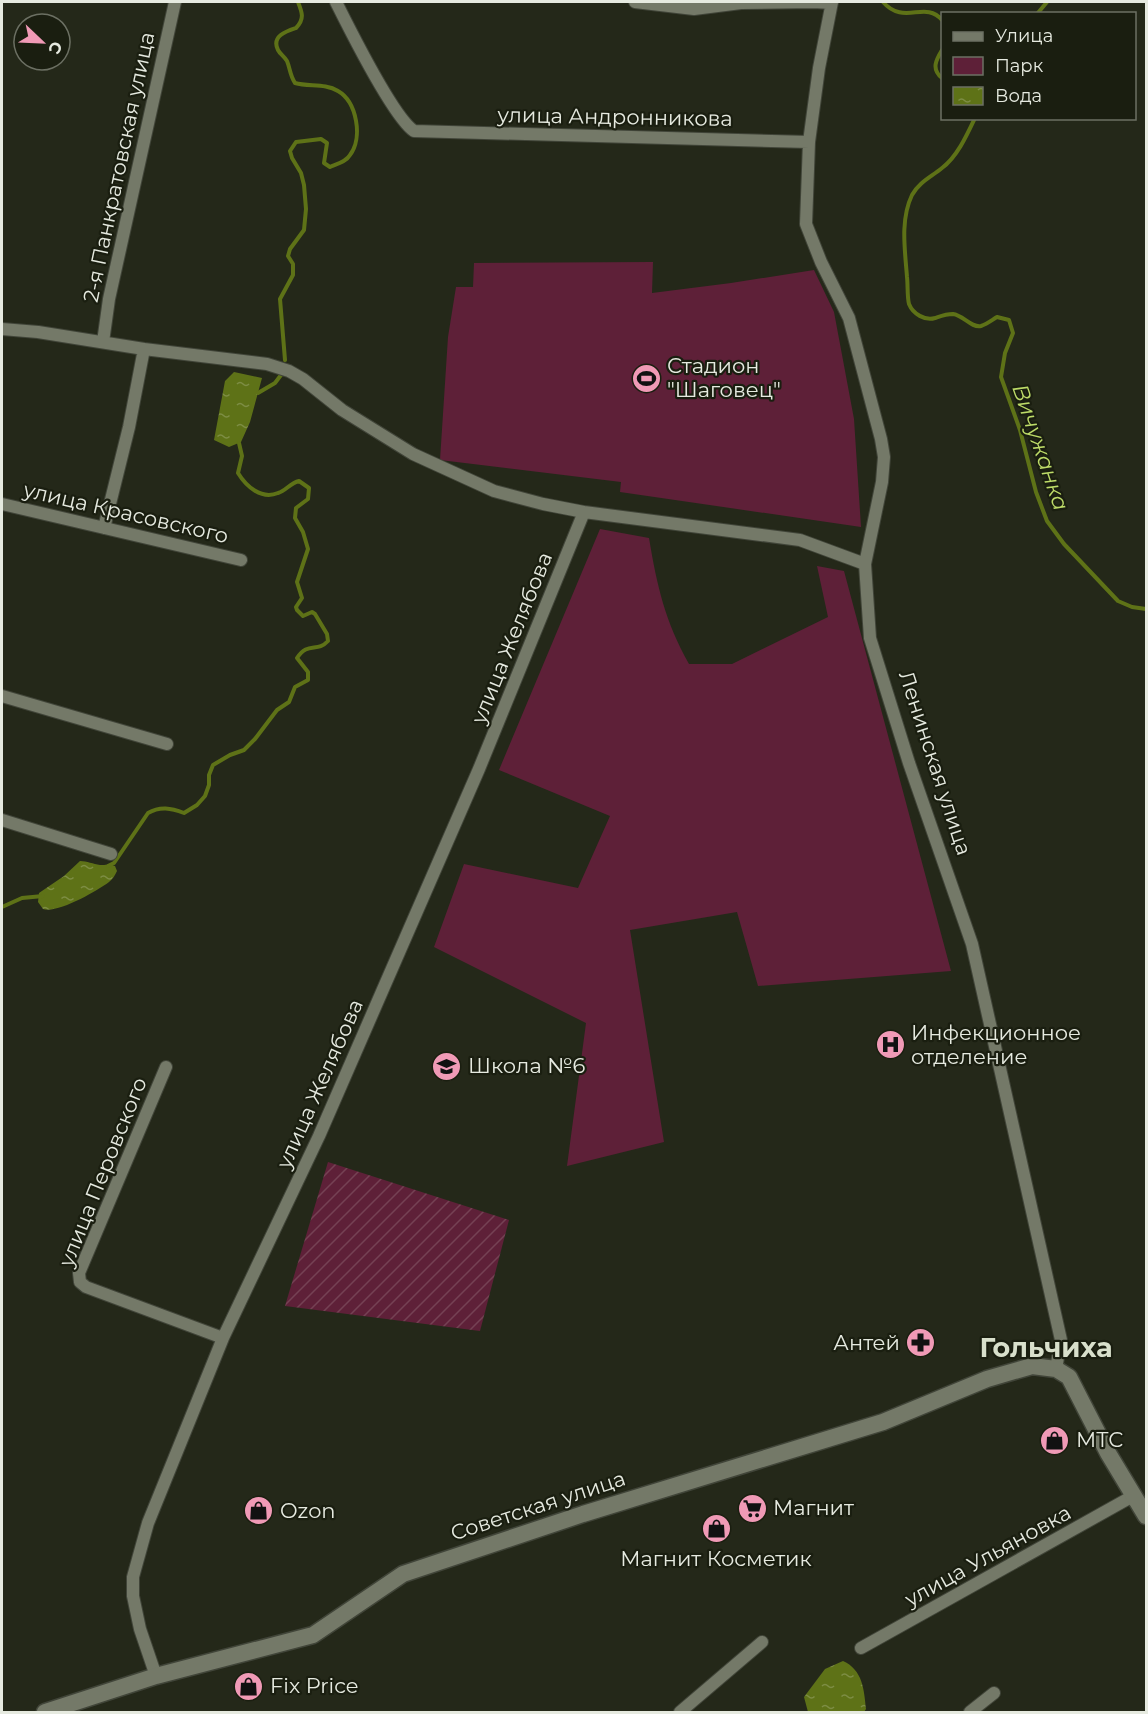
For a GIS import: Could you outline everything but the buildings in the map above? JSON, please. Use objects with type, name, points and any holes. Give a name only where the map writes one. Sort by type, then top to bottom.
[{"type":"street","name":"2-я Панкратовская улица","points":[[103,342],[109,300],[175,2]]},
{"type":"street","name":"улица Андронникова","points":[[336,2],[349,29],[393,104],[410,128],[420,132],[809,142]]},
{"type":"street","points":[[635,2],[694,9],[741,3],[832,2]]},
{"type":"street","name":"Ленинская улица","points":[[832,2],[819,68],[809,142],[806,224],[821,262],[849,318],[884,458],[882,482],[865,564],[870,638],[909,763],[975,955],[1061,1340],[1056,1369]]},
{"type":"street","points":[[2,329],[267,364],[289,371],[303,379],[342,410],[403,448],[494,491],[584,512],[800,540],[865,564]]},
{"type":"street","points":[[104,528],[129,427],[144,349]]},
{"type":"street","name":"улица Красовского","points":[[2,504],[241,560]]},
{"type":"street","name":"улица Желябова","points":[[156,1676],[140,1629],[132,1596],[133,1577],[148,1523],[223,1338],[319,1136],[480,769],[584,512]]},
{"type":"street","points":[[2,696],[167,744]]},
{"type":"street","points":[[2,820],[111,854]]},
{"type":"street","name":"улица Перовского","points":[[166,1067],[79,1273],[80,1282],[86,1287],[223,1338]]},
{"type":"street","name":"Советская улица","points":[[45,1713],[156,1676],[313,1635],[403,1574],[583,1514],[883,1422],[987,1379],[1032,1366],[1056,1369]]},
{"type":"street","points":[[1056,1369],[1069,1377],[1103,1444],[1133,1496],[1146,1512]]},
{"type":"street","name":"улица Ульяновка","points":[[861,1648],[1133,1496]]},
{"type":"street","points":[[680,1713],[762,1642]]},
{"type":"street","points":[[970,1713],[994,1693]]},
{"type":"green space","name":"Стадион \"Шаговец\"","points":[[653,262],[652,293],[814,270],[834,312],[854,419],[861,527],[620,492],[621,482],[440,460],[448,337],[456,287],[473,287],[474,263]]},
{"type":"green space","points":[[600,529],[649,538],[663,603],[689,664],[732,664],[828,617],[817,566],[844,571],[951,971],[758,986],[737,912],[630,930],[664,1142],[567,1166],[586,1023],[434,947],[464,864],[578,888],[610,816],[499,770]]},
{"type":"green space","points":[[328,1162],[509,1220],[480,1331],[285,1306]]},
{"type":"water","points":[[234,372],[262,378],[250,422],[241,442],[229,447],[214,440],[225,381]]},
{"type":"water","points":[[80,861],[113,865],[117,871],[109,882],[87,896],[58,908],[43,909],[38,902],[39,893],[64,876]]},
{"type":"water","points":[[843,1661],[859,1675],[866,1709],[864,1712],[808,1712],[804,1697],[825,1669]]},
{"type":"waterway","points":[[285,360],[280,299],[293,275],[293,264],[288,256],[290,249],[304,230],[306,209],[301,173],[290,151],[296,142],[321,139],[327,143],[324,163],[330,167],[348,157],[354,148],[357,130],[354,112],[345,96],[328,87],[295,83],[287,61],[278,50],[276,45],[278,38],[296,28],[301,22],[298,2]]},
{"type":"waterway","name":"Вичужанка","points":[[883,2],[899,12],[929,12],[941,19]]},
{"type":"waterway","points":[[1039,12],[1047,2]]},
{"type":"waterway","name":"Вичужанка","points":[[941,52],[936,61],[936,68],[941,77]]},
{"type":"waterway","name":"Вичужанка","points":[[974,120],[952,158],[918,187],[908,205],[904,235],[909,304],[916,314],[923,318],[931,319],[953,314],[977,326],[997,317],[1009,320],[1013,333],[1005,353],[1001,377],[1020,430],[1036,492],[1047,521],[1064,544],[1118,601],[1132,607],[1146,609]]},
{"type":"waterway","points":[[258,393],[275,383],[281,375]]},
{"type":"waterway","points":[[108,866],[114,863],[148,813],[166,808],[184,813],[197,805],[205,796],[213,765],[244,750],[277,710],[289,702],[295,687],[308,680],[308,672],[297,658],[305,650],[328,641],[327,634],[315,614],[312,612],[303,616],[296,607],[302,598],[297,582],[308,549],[303,532],[295,518],[296,508],[308,499],[309,488],[299,481],[272,495],[255,491],[238,473],[242,456],[239,443]]},
{"type":"waterway","points":[[2,907],[22,898],[43,896]]},
{"type":"place","name":"Стадион \"Шаговец\"","points":[[646,378]]},
{"type":"place","name":"Инфекционное отделение","points":[[890,1045]]},
{"type":"place","name":"Школа №6","points":[[447,1066]]},
{"type":"place","name":"Антей","points":[[921,1343]]},
{"type":"place","name":"МТС","points":[[1055,1440]]},
{"type":"place","name":"Магнит","points":[[752,1508]]},
{"type":"place","name":"Ozon","points":[[259,1511]]},
{"type":"place","name":"Магнит Косметик","points":[[716,1528]]},
{"type":"place","name":"Fix Price","points":[[249,1686]]},
{"type":"district","name":"Гольчиха","points":[[1046,1348]]}]
